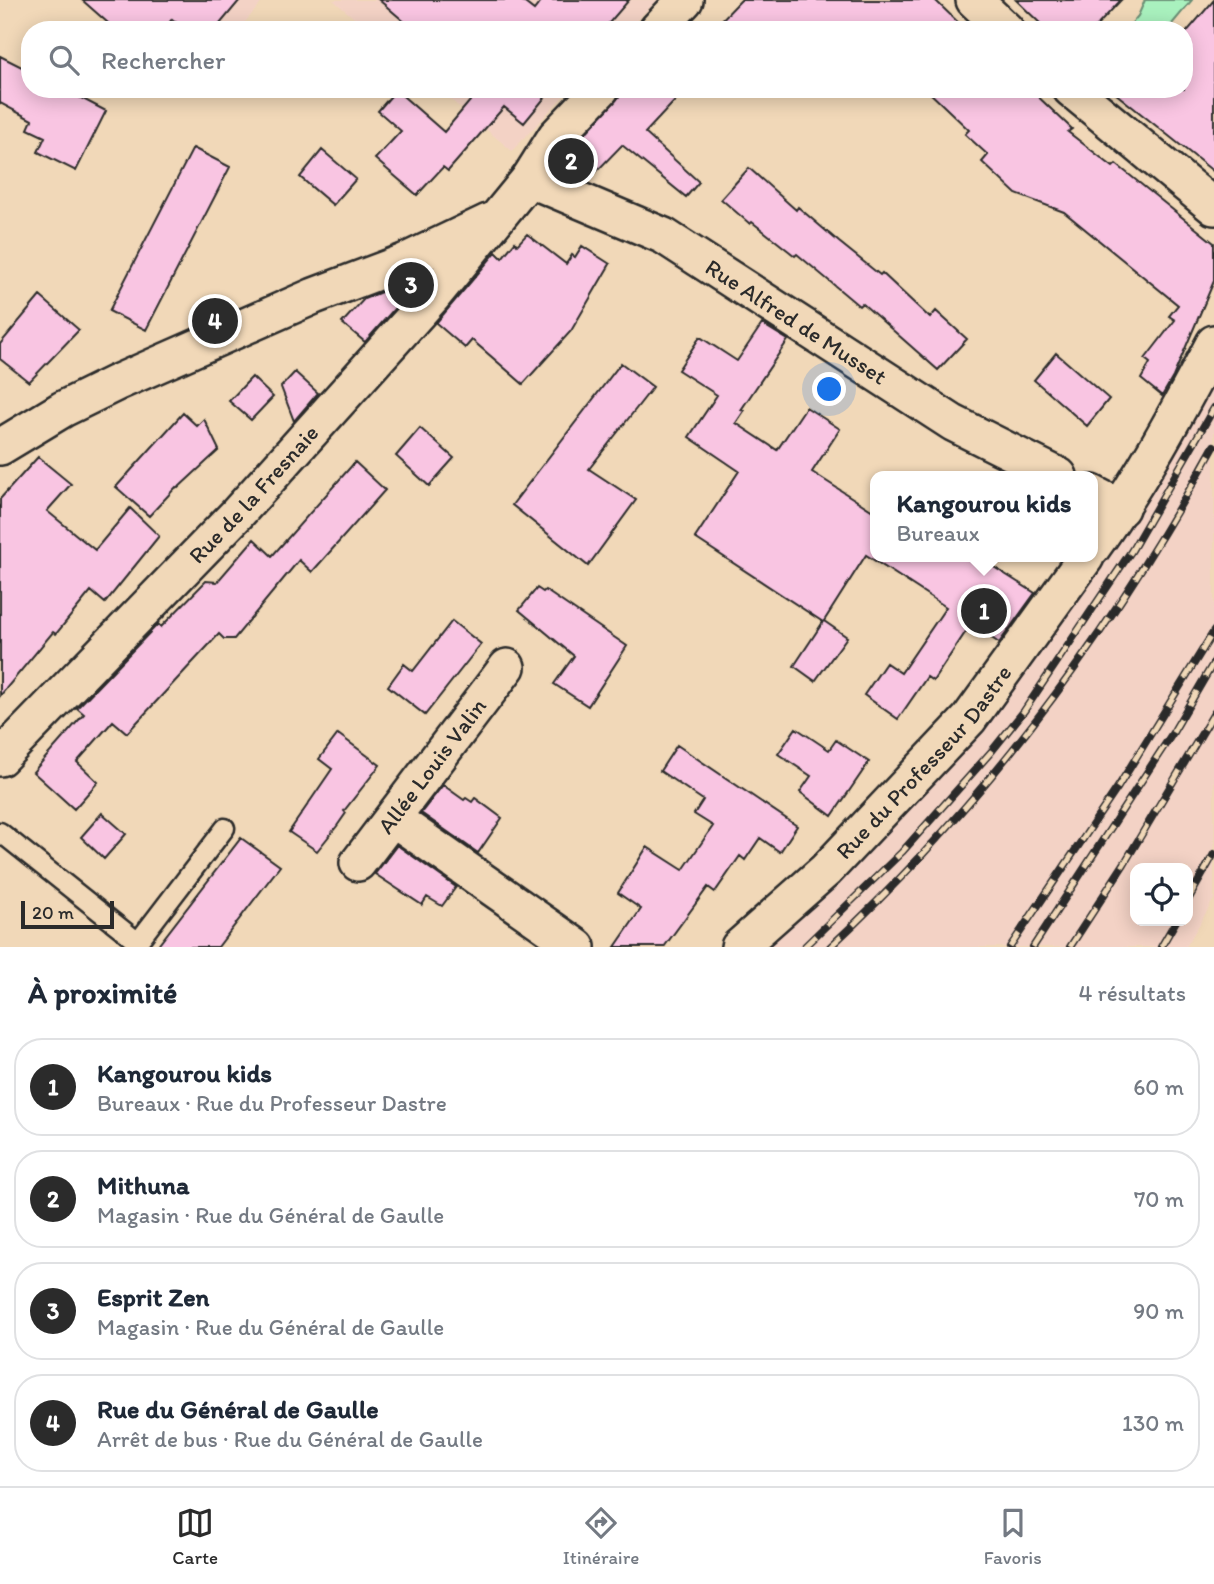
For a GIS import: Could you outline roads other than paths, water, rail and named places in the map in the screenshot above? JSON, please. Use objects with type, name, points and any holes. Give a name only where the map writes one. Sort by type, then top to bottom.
[{"type":"street","points":[[665,21],[685,0]]},
{"type":"street","points":[[974,0],[996,21]]},
{"type":"street","name":"Rue de la Fresnaie","points":[[0,758],[236,515],[434,295],[529,179],[556,136],[592,98]]},
{"type":"street","points":[[1081,98],[1214,206]]},
{"type":"street","name":"Rue Alfred de Musset","points":[[529,179],[664,236],[953,423],[1049,471]]},
{"type":"street","points":[[0,447],[64,409],[116,383],[314,296],[404,262],[494,219]]},
{"type":"street","points":[[1098,531],[1107,500],[1161,444],[1214,343]]},
{"type":"street","name":"Rue du Professeur Dastre","points":[[740,947],[826,870],[969,719],[1082,562]]},
{"type":"street","name":"Allée Louis Valin","points":[[358,863],[507,667]]},
{"type":"street","points":[[394,819],[577,947]]},
{"type":"lane","points":[[0,832],[136,944],[225,828]]},
{"type":"railway","points":[[804,947],[902,852],[1024,711],[1132,550],[1214,408]]},
{"type":"railway","points":[[830,947],[887,892],[941,834],[1042,712],[1133,582],[1214,446]]},
{"type":"railway","points":[[1010,947],[1118,787],[1214,631]]},
{"type":"railway","points":[[1033,947],[1172,734],[1214,662]]},
{"type":"railway","points":[[1070,947],[1124,864],[1214,713]]},
{"type":"railway","points":[[1193,891],[1214,854]]},
{"type":"railway","points":[[1161,947],[1173,926]]},
{"type":"place","name":"Mithuna","points":[[571,161]]},
{"type":"place","name":"Esprit Zen","points":[[411,285]]},
{"type":"place","name":"Rue du Général de Gaulle","points":[[215,321]]},
{"type":"place","name":"Kangourou kids","points":[[984,611]]}]
